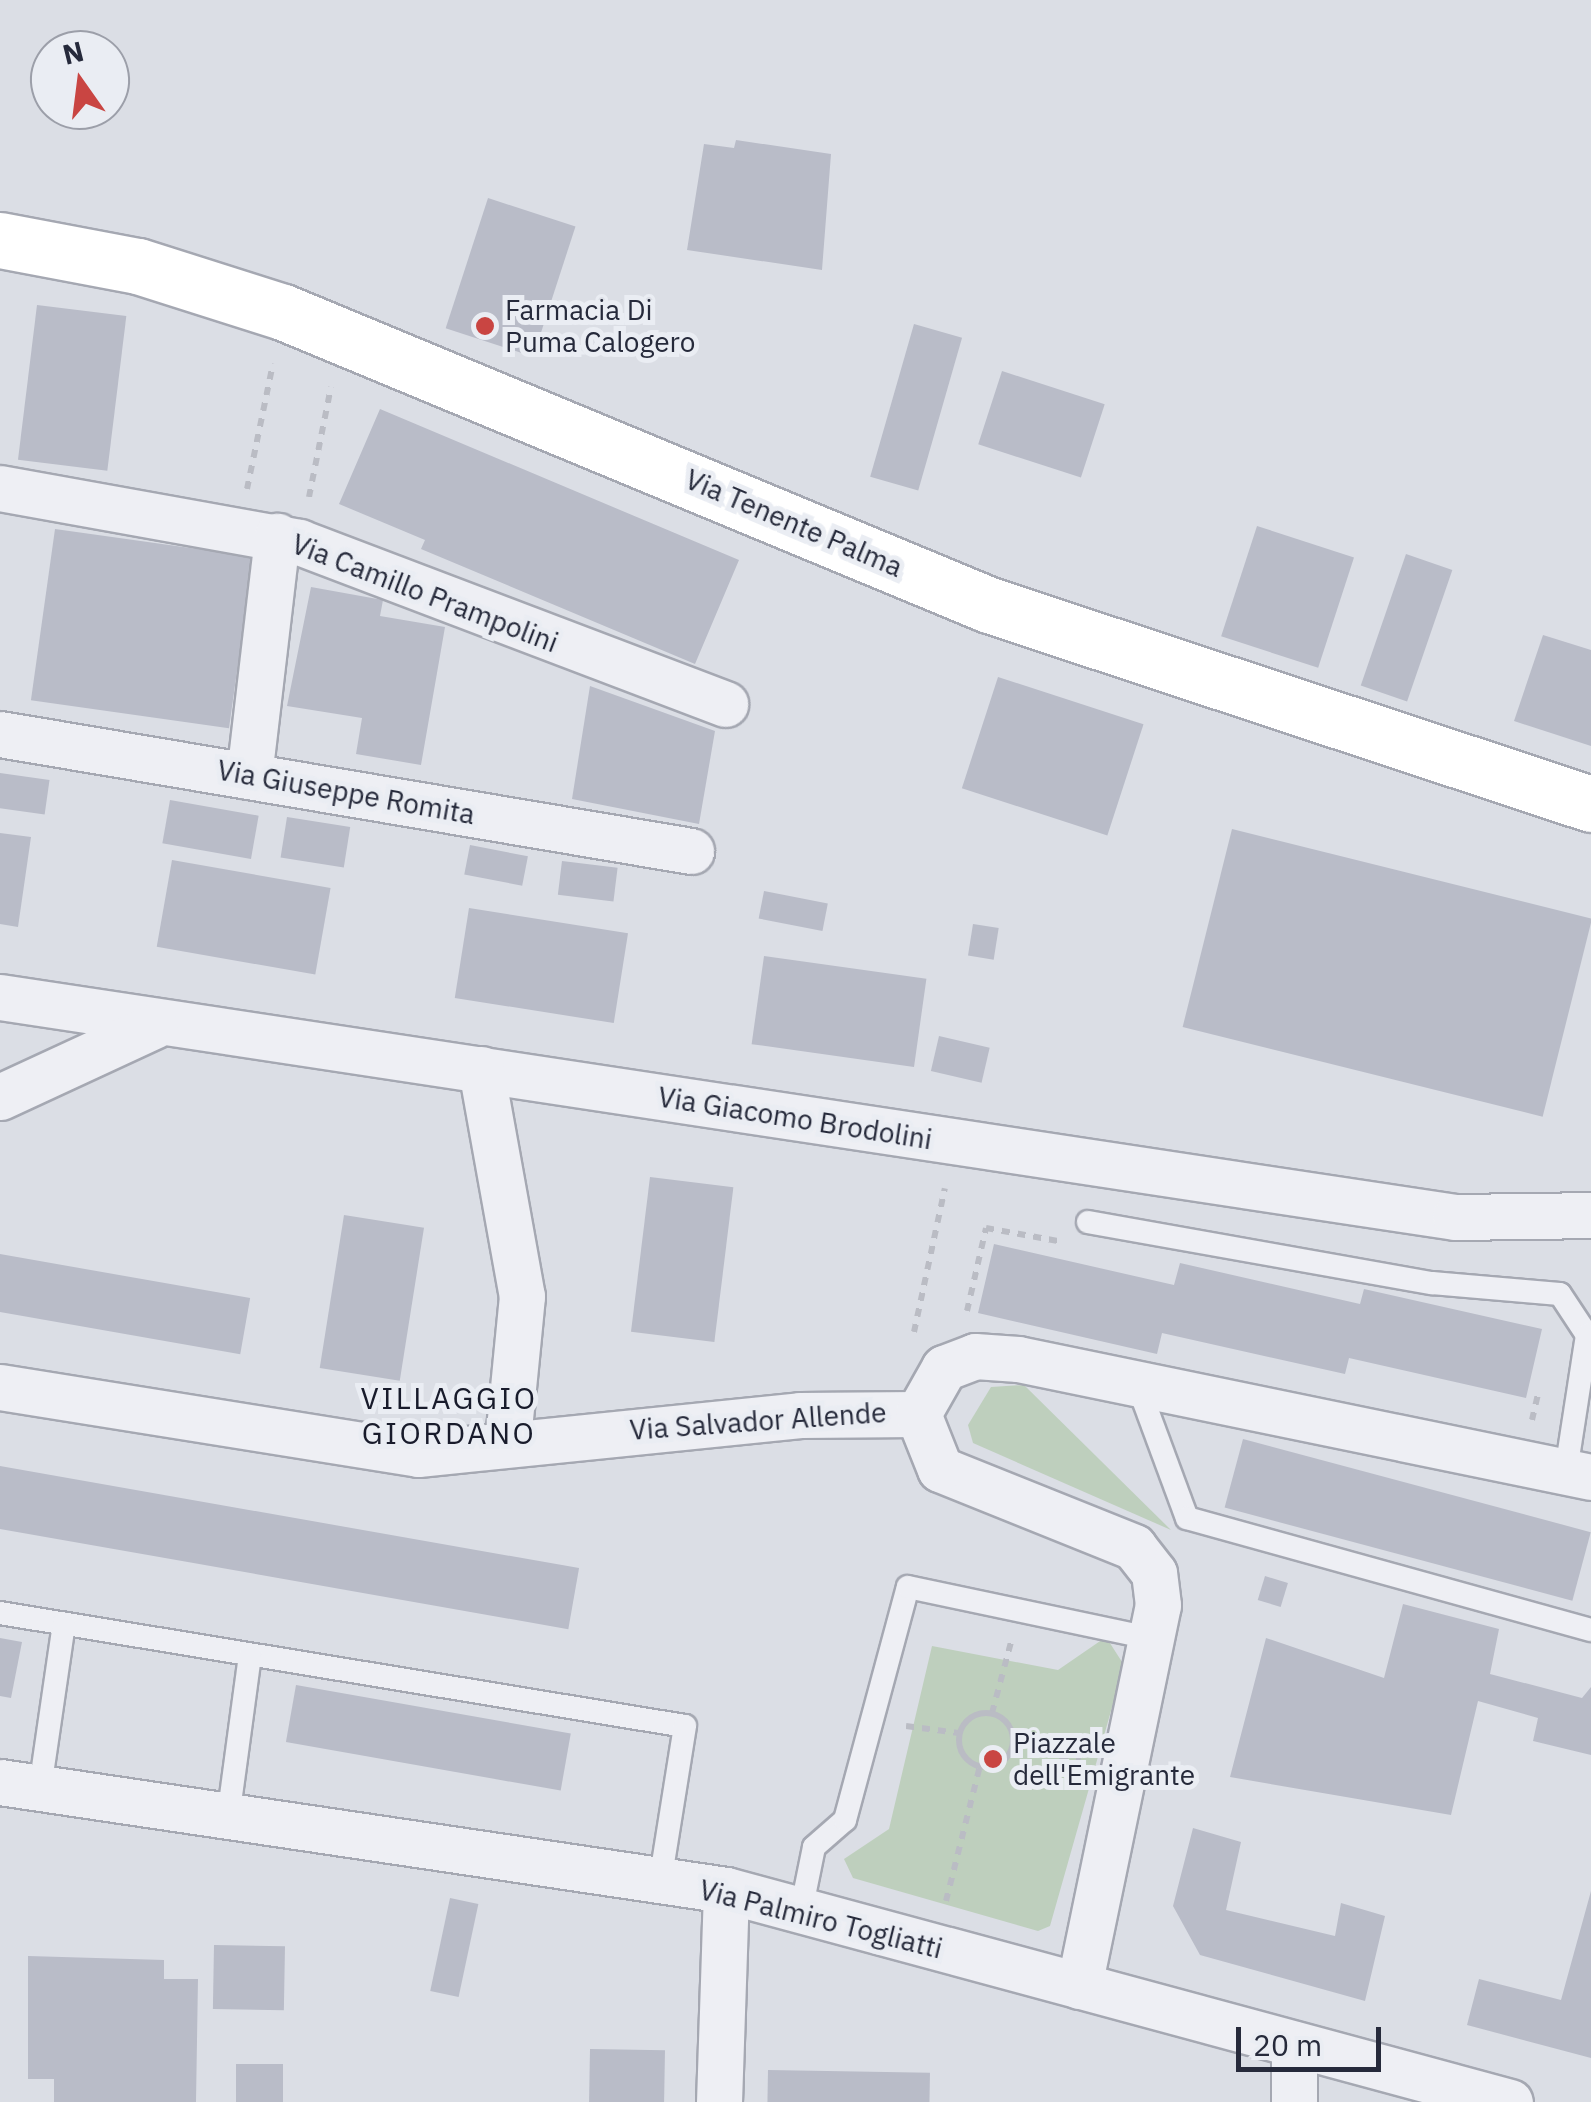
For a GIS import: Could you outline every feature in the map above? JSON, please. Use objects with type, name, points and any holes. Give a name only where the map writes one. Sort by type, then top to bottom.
[{"type":"main road","name":"Via Tenente Palma","points":[[0,240],[138,266],[283,312],[988,604],[1591,804]]},
{"type":"street","name":"Via Camillo Prampolini","points":[[0,488],[272,536],[725,704]]},
{"type":"street","points":[[249,776],[272,536]]},
{"type":"street","name":"Via Giuseppe Romita","points":[[0,734],[691,851]]},
{"type":"street","name":"Via Giacomo Brodolini","points":[[0,997],[154,1026],[481,1069],[1455,1218],[1591,1215]]},
{"type":"street","points":[[0,1097],[154,1026]]},
{"type":"street","points":[[481,1069],[522,1296],[508,1440]]},
{"type":"street","points":[[918,1414],[932,1380],[956,1361],[1018,1359],[1560,1470]]},
{"type":"street","name":"Via Salvador Allende","points":[[0,1387],[418,1454],[508,1440],[800,1415],[918,1414],[940,1469],[1134,1547],[1154,1573],[1152,1638],[1079,1986]]},
{"type":"street","name":"Via Palmiro Togliatti","points":[[20,1785],[726,1890],[1510,2102]]},
{"type":"street","points":[[720,2102],[726,1890]]},
{"type":"street","points":[[1294,2044],[1294,2102]]},
{"type":"lane","points":[[1088,1222],[1432,1284],[1560,1294],[1588,1335],[1560,1470]]},
{"type":"lane","points":[[1137,1383],[1187,1518],[1591,1630]]},
{"type":"lane","points":[[800,1910],[814,1847],[845,1820],[908,1587],[1152,1638]]},
{"type":"lane","points":[[0,1613],[685,1726],[660,1882]]},
{"type":"lane","points":[[20,1785],[64,1624]]},
{"type":"lane","points":[[228,1818],[250,1655]]},
{"type":"path","points":[[272,536],[283,312]]},
{"type":"path","points":[[272,536],[342,336]]},
{"type":"path","points":[[910,1353],[955,1143]]},
{"type":"path","points":[[956,1361],[986,1228],[1083,1246],[1088,1222]]},
{"type":"path","points":[[1542,1375],[1560,1470]]},
{"type":"path","points":[[992,1713],[1019,1610]]},
{"type":"path","points":[[978,1713],[992,1713],[1005,1720],[1013,1746],[1006,1759],[980,1766],[959,1748],[959,1734],[978,1713]]},
{"type":"path","points":[[872,1718],[959,1734]]},
{"type":"path","points":[[1013,1746],[1124,1772]]},
{"type":"path","points":[[935,1947],[980,1766]]},
{"type":"green space","points":[[1024,1385],[1171,1530],[973,1443],[968,1425],[991,1387]]},
{"type":"green space","points":[[1106,1637],[1124,1665],[1050,1926],[1038,1931],[853,1878],[844,1859],[889,1829],[932,1646],[1058,1670]]},
{"type":"building","points":[[736,140],[831,154],[822,270],[687,250],[704,144],[734,148]]},
{"type":"building","points":[[488,198],[575,226],[533,357],[446,328]]},
{"type":"building","points":[[37,305],[126,316],[107,471],[18,460]]},
{"type":"building","points":[[914,324],[962,338],[918,491],[870,477]]},
{"type":"building","points":[[1002,371],[1105,404],[1081,478],[978,444]]},
{"type":"building","points":[[380,409],[739,560],[695,664],[421,549],[425,540],[339,504]]},
{"type":"building","points":[[1257,526],[1354,558],[1318,668],[1221,636]]},
{"type":"building","points":[[55,529],[253,557],[229,728],[31,700]]},
{"type":"building","points":[[1406,554],[1452,570],[1407,701],[1361,685]]},
{"type":"building","points":[[311,587],[383,600],[380,616],[445,627],[421,765],[356,754],[362,718],[287,706]]},
{"type":"building","points":[[1543,635],[1591,650],[1591,746],[1514,721]]},
{"type":"building","points":[[998,677],[1144,724],[1107,836],[962,788]]},
{"type":"building","points":[[590,686],[715,731],[699,824],[572,799]]},
{"type":"building","points":[[0,773],[50,780],[45,815],[0,808]]},
{"type":"building","points":[[170,800],[259,816],[251,859],[162,843]]},
{"type":"building","points":[[287,817],[350,827],[344,868],[281,857]]},
{"type":"building","points":[[1232,829],[1591,919],[1543,1117],[1183,1027]]},
{"type":"building","points":[[0,833],[31,837],[18,927],[0,924]]},
{"type":"building","points":[[470,845],[528,856],[522,886],[464,874]]},
{"type":"building","points":[[172,860],[331,888],[315,975],[157,947]]},
{"type":"building","points":[[562,861],[618,868],[613,902],[558,895]]},
{"type":"building","points":[[764,891],[828,903],[822,931],[759,918]]},
{"type":"building","points":[[469,908],[628,933],[614,1023],[455,998]]},
{"type":"building","points":[[973,924],[999,928],[994,960],[968,956]]},
{"type":"building","points":[[764,956],[926,979],[914,1067],[752,1044]]},
{"type":"building","points":[[939,1036],[990,1048],[982,1083],[931,1071]]},
{"type":"building","points":[[650,1177],[733,1187],[714,1342],[631,1332]]},
{"type":"building","points":[[344,1215],[424,1228],[400,1381],[320,1368]]},
{"type":"building","points":[[994,1244],[1174,1285],[1180,1263],[1360,1304],[1364,1289],[1542,1329],[1526,1398],[1349,1358],[1345,1374],[1162,1333],[1157,1354],[978,1313]]},
{"type":"building","points":[[0,1254],[250,1298],[240,1354],[0,1312]]},
{"type":"building","points":[[1243,1439],[1591,1532],[1572,1601],[1225,1508]]},
{"type":"building","points":[[0,1466],[579,1568],[568,1629],[0,1529]]},
{"type":"building","points":[[1265,1576],[1288,1583],[1281,1607],[1258,1600]]},
{"type":"building","points":[[1403,1604],[1499,1629],[1490,1674],[1582,1698],[1591,1687],[1591,1755],[1533,1741],[1538,1718],[1478,1701],[1451,1815],[1230,1777],[1266,1638],[1384,1678]]},
{"type":"building","points":[[0,1638],[22,1642],[11,1698],[0,1696]]},
{"type":"building","points":[[296,1685],[571,1733],[561,1791],[286,1742]]},
{"type":"building","points":[[1193,1828],[1241,1842],[1226,1910],[1335,1936],[1341,1903],[1385,1916],[1365,2001],[1200,1955],[1173,1906]]},
{"type":"building","points":[[1591,1891],[1591,2058],[1467,2025],[1479,1979],[1561,2000]]},
{"type":"building","points":[[450,1898],[478,1904],[459,1997],[430,1991]]},
{"type":"building","points":[[214,1945],[285,1946],[284,2010],[213,2009]]},
{"type":"building","points":[[28,1956],[164,1960],[164,1979],[198,1979],[196,2102],[54,2102],[54,2079],[28,2079]]},
{"type":"building","points":[[590,2049],[665,2050],[664,2102],[589,2102]]},
{"type":"building","points":[[236,2064],[283,2064],[283,2102],[236,2102]]},
{"type":"building","points":[[768,2070],[930,2073],[929,2102],[767,2102]]},
{"type":"place","name":"Farmacia Di Puma Calogero","points":[[485,326]]},
{"type":"place","name":"Piazzale dell'Emigrante","points":[[993,1759]]},
{"type":"district","name":"VILLAGGIO GIORDANO","points":[[449,1415]]}]
